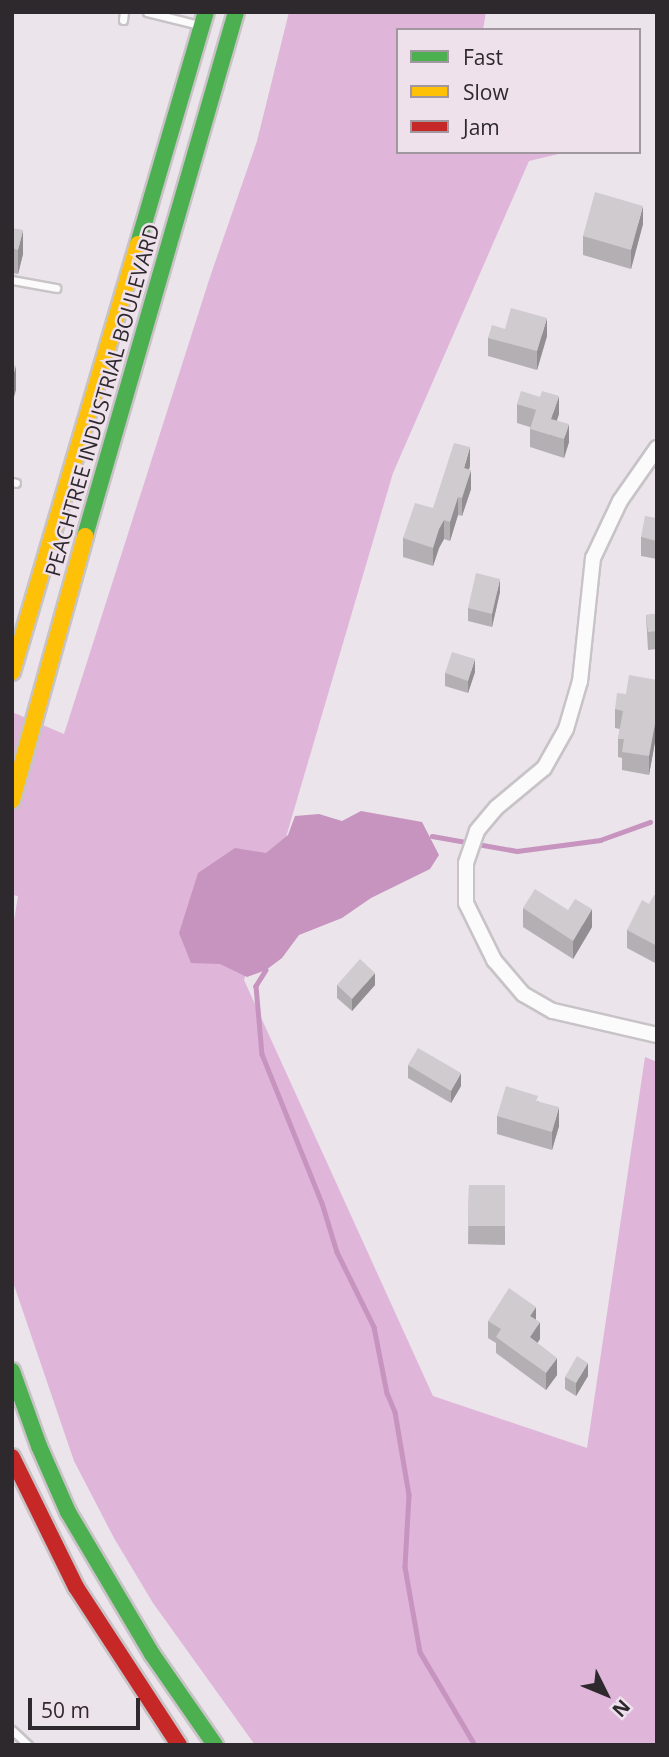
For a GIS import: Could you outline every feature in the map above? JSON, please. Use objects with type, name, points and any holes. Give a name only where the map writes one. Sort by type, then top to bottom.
[{"type":"highway","name":"PEACHTREE INDUSTRIAL BOULEVARD","points":[[25,675],[225,33],[236,12]]},
{"type":"highway","name":"PEACHTREE INDUSTRIAL BOULEVARD","points":[[12,800],[25,675],[206,22]]},
{"type":"highway","points":[[12,1371],[39,1446],[68,1512],[152,1654],[215,1745]]},
{"type":"highway","points":[[12,1457],[76,1587],[179,1745]]},
{"type":"street","points":[[657,448],[620,501],[593,558],[580,681],[566,729],[544,768],[496,808],[477,831],[466,863],[466,903],[494,960],[523,994],[554,1011],[657,1035]]},
{"type":"lane","points":[[147,12],[206,22]]},
{"type":"lane","points":[[12,280],[56,288]]},
{"type":"lane","points":[[12,1730],[25,1743]]},
{"type":"shaded area","points":[[289,12],[486,12],[483,28],[396,28],[396,154],[559,154],[529,161],[393,473],[244,980],[433,1396],[587,1448],[645,1057],[657,1062],[657,1745],[255,1745],[153,1603],[114,1538],[74,1461],[14,1285],[12,933],[18,896],[12,895],[12,712],[64,734],[210,277],[257,141]]},
{"type":"shaded area","points":[[361,811],[422,822],[439,855],[430,869],[371,898],[342,918],[299,935],[282,958],[266,970],[247,977],[220,964],[191,963],[179,933],[198,873],[235,848],[266,853],[288,835],[295,816],[319,814],[342,821]]},
{"type":"building","points":[[595,192],[643,206],[631,250],[583,236]]},
{"type":"building","points":[[12,228],[23,230],[18,250],[12,248]]},
{"type":"building","points":[[511,308],[547,318],[537,351],[488,338],[492,325],[505,329]]},
{"type":"building","points":[[521,391],[540,397],[542,391],[559,396],[551,419],[569,424],[564,439],[530,429],[536,410],[517,404]]},
{"type":"building","points":[[454,443],[470,447],[464,468],[471,470],[462,498],[458,497],[450,522],[444,520],[433,548],[403,538],[415,503],[433,508]]},
{"type":"building","points":[[645,516],[657,518],[657,541],[641,537]]},
{"type":"building","points":[[476,573],[500,579],[492,614],[468,608]]},
{"type":"building","points":[[657,614],[657,631],[648,632],[646,615]]},
{"type":"building","points":[[452,652],[475,659],[468,681],[445,673]]},
{"type":"building","points":[[629,675],[657,680],[657,713],[649,756],[622,752],[624,739],[618,739],[623,711],[615,709],[617,693],[626,694]]},
{"type":"building","points":[[535,889],[568,910],[575,899],[592,909],[573,941],[523,908]]},
{"type":"building","points":[[654,895],[657,896],[657,946],[627,930],[642,900],[649,904]]},
{"type":"building","points":[[360,959],[375,973],[352,999],[337,985]]},
{"type":"building","points":[[418,1048],[461,1073],[451,1091],[408,1065]]},
{"type":"building","points":[[506,1086],[538,1096],[536,1101],[559,1107],[552,1132],[497,1116]]},
{"type":"building","points":[[469,1185],[505,1185],[505,1226],[468,1226]]},
{"type":"building","points":[[509,1288],[536,1307],[530,1316],[540,1322],[530,1337],[557,1358],[546,1373],[496,1337],[501,1329],[488,1321]]},
{"type":"building","points":[[577,1356],[588,1363],[576,1383],[565,1377]]},
{"type":"waterway","points":[[432,836],[517,851],[600,840],[650,822]]},
{"type":"waterway","points":[[266,970],[256,986],[262,1054],[322,1203],[337,1252],[374,1327],[387,1393],[395,1412],[409,1495],[405,1567],[420,1652],[475,1745]]},
{"type":"traffic: fast","points":[[138,244],[206,12]]},
{"type":"traffic: fast","points":[[85,536],[236,12]]},
{"type":"traffic: fast","points":[[12,1371],[39,1446],[68,1512],[152,1654],[215,1745]]},
{"type":"traffic: slow","points":[[12,672],[138,244]]},
{"type":"traffic: slow","points":[[12,800],[85,536]]},
{"type":"traffic: jam","points":[[12,1457],[76,1587],[179,1745]]}]
